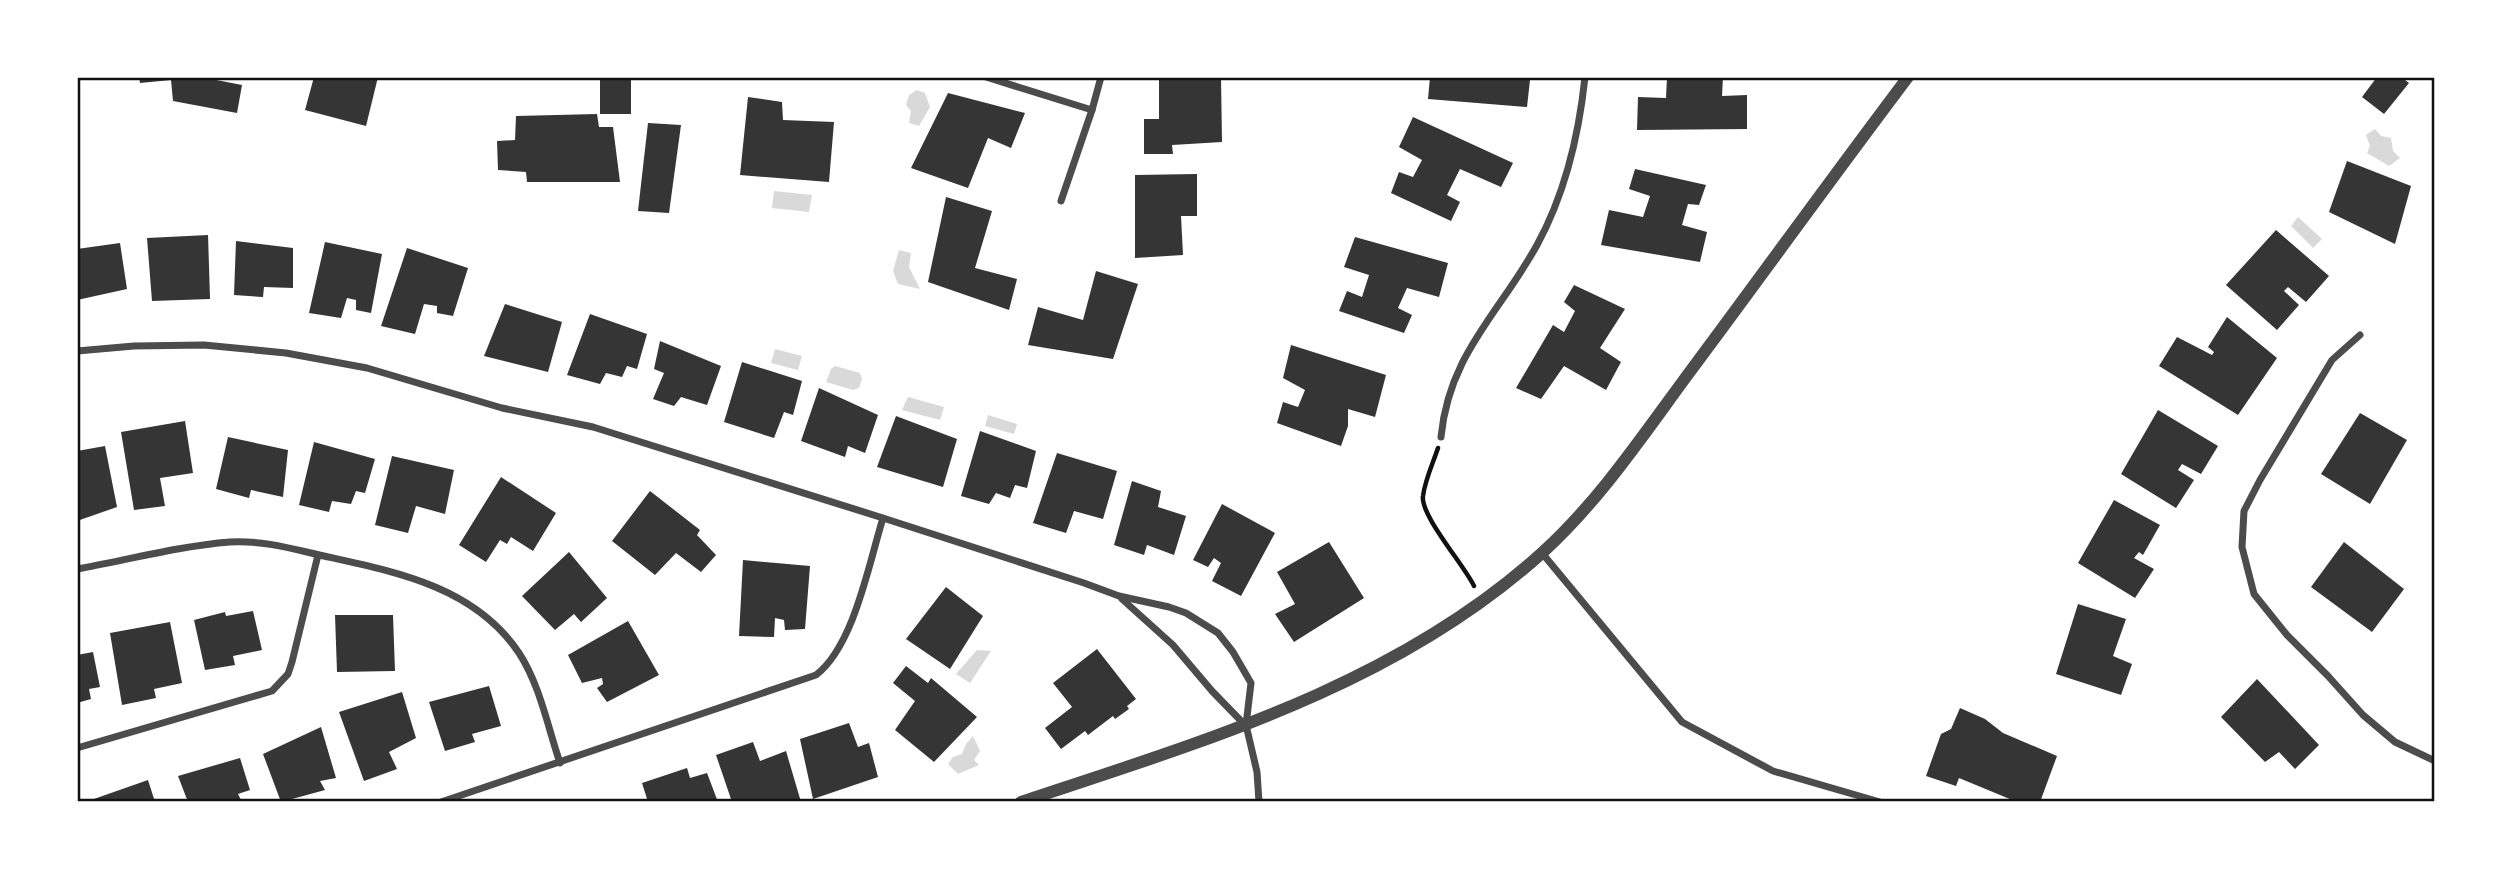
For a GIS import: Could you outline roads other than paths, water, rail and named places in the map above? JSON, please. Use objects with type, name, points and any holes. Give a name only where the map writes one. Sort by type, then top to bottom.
[{"type":"street","points":[[986,77],[1092,110]]},
{"type":"street","points":[[1061,201],[1101,77]]},
{"type":"street","points":[[1441,437],[1446,402],[1455,374],[1526,264],[1551,212],[1576,137],[1585,77]]},
{"type":"street","points":[[1021,802],[1246,725],[1325,692],[1411,648],[1482,601],[1542,553],[1605,486],[1908,77]]},
{"type":"street","points":[[2360,335],[2332,360],[2260,480],[2244,511],[2242,547],[2253,594],[2287,635],[2363,715],[2395,742],[2435,761]]},
{"type":"street","points":[[77,351],[134,346],[204,345],[286,353],[367,368],[502,408],[593,427],[1119,596],[1186,613],[1218,633],[1251,683],[1246,725],[1257,772],[1259,802]]},
{"type":"street","points":[[441,802],[816,675],[827,667],[839,649],[853,615],[883,518]]},
{"type":"street","points":[[77,569],[232,542],[274,545],[414,578],[444,589],[475,608],[501,631],[519,654],[533,681],[560,763]]},
{"type":"street","points":[[1542,553],[1682,722],[1773,771],[1880,802]]},
{"type":"street","points":[[77,748],[272,691],[288,674],[318,555]]},
{"type":"street","points":[[1119,596],[1173,645],[1212,691],[1246,725]]}]
